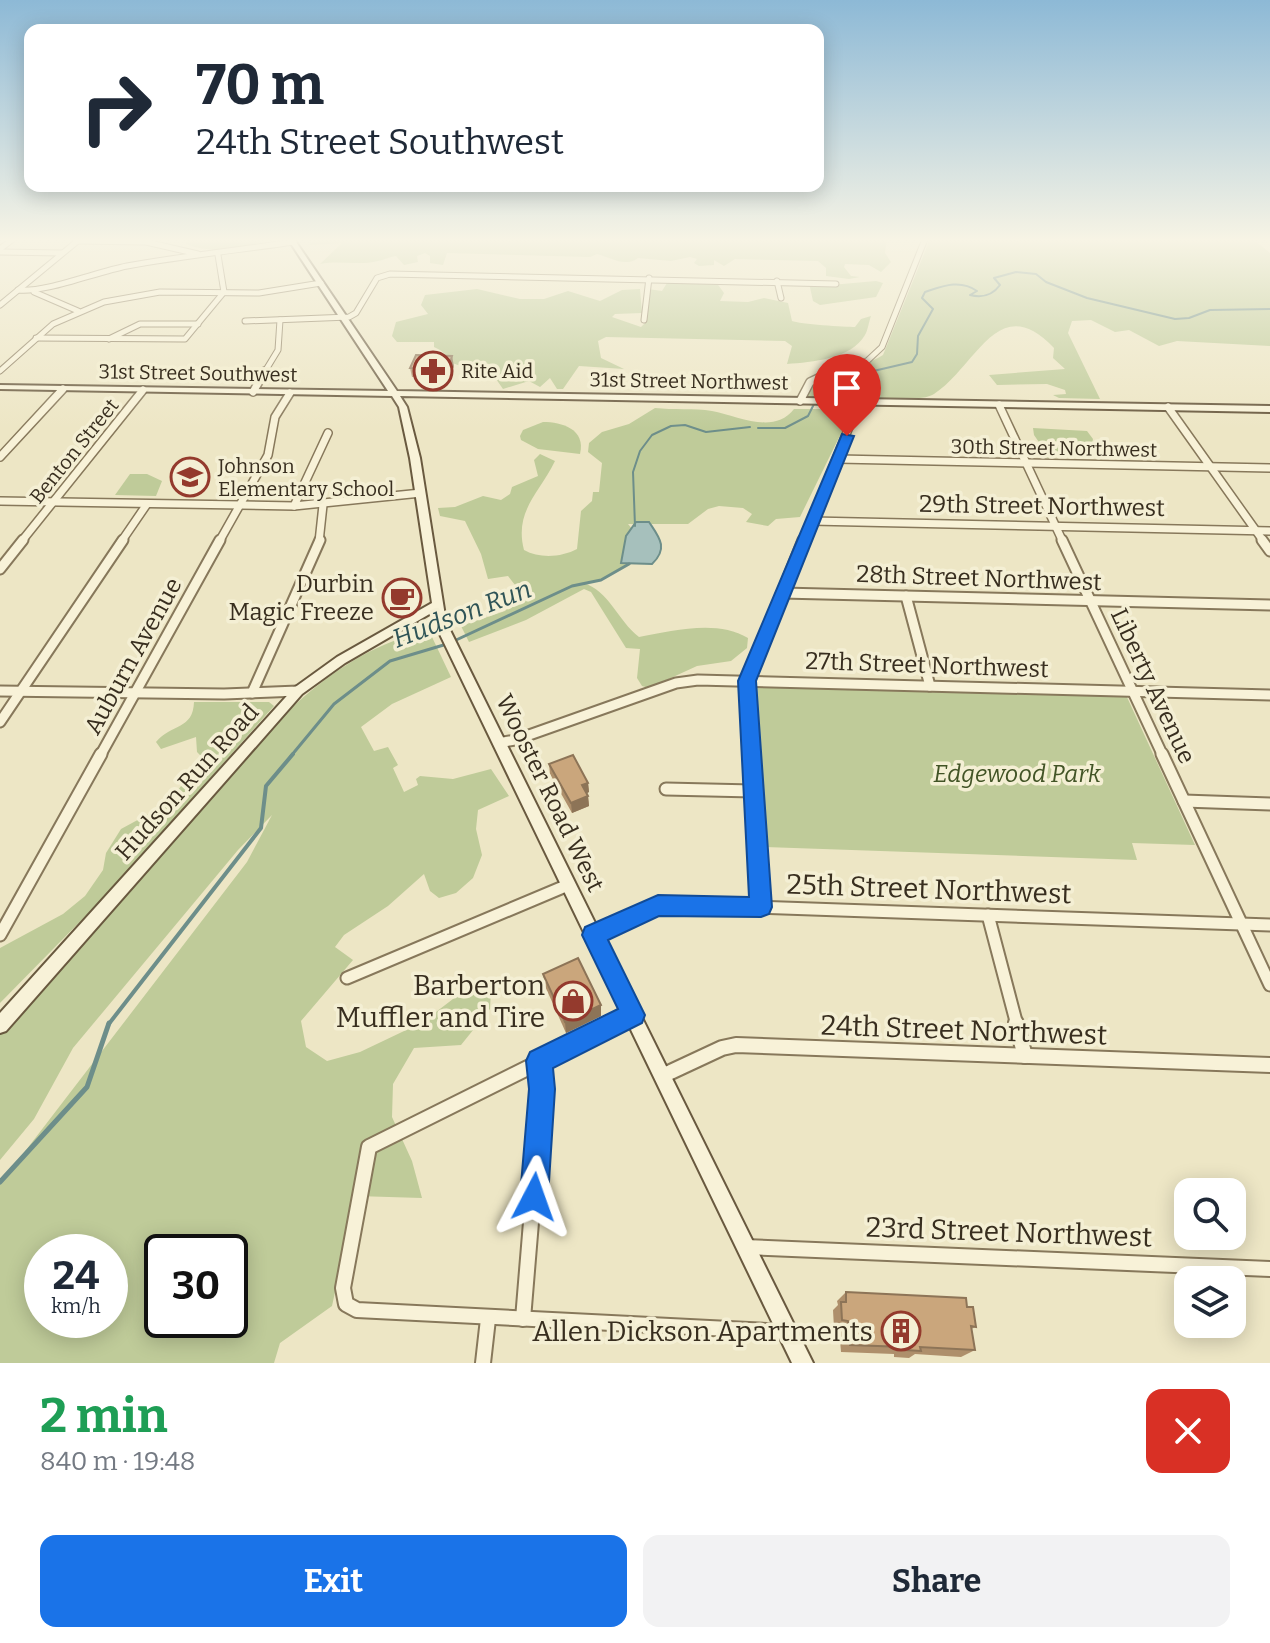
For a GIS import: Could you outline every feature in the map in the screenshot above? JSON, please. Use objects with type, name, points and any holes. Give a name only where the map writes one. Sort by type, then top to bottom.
[{"type":"main road","name":"Wooster Road West","points":[[333,303],[407,415],[437,605],[445,634],[803,1363]]},
{"type":"main road","name":"31st Street Southwest","points":[[0,387],[396,395]]},
{"type":"main road","name":"31st Street Northwest","points":[[396,395],[1270,409]]},
{"type":"main road","name":"Hudson Run Road","points":[[0,1025],[298,691],[341,660],[437,605]]},
{"type":"street","points":[[59,303],[78,311]]},
{"type":"street","points":[[0,371],[53,324],[78,311],[109,303]]},
{"type":"street","points":[[36,338],[185,339],[215,303]]},
{"type":"street","points":[[245,321],[343,318],[356,313],[362,303]]},
{"type":"street","points":[[644,320],[646,303]]},
{"type":"street","points":[[810,401],[804,387],[811,381],[864,362],[881,350],[900,303]]},
{"type":"street","points":[[253,392],[278,350],[280,320]]},
{"type":"street","points":[[109,339],[125,327],[141,324],[198,324]]},
{"type":"street","points":[[0,457],[63,389]]},
{"type":"street","name":"Benton Street","points":[[0,569],[143,390]]},
{"type":"street","name":"Auburn Avenue","points":[[0,935],[271,449],[275,417],[290,393]]},
{"type":"street","points":[[761,907],[747,681],[859,402]]},
{"type":"street","name":"Liberty Avenue","points":[[999,405],[1270,985]]},
{"type":"street","points":[[1168,407],[1270,551]]},
{"type":"street","points":[[294,506],[328,433]]},
{"type":"street","name":"30th Street Northwest","points":[[838,459],[1270,468]]},
{"type":"street","points":[[0,501],[294,506],[421,493]]},
{"type":"street","points":[[0,722],[147,504]]},
{"type":"street","points":[[252,693],[321,537],[323,505]]},
{"type":"street","name":"29th Street Northwest","points":[[812,521],[1270,531]]},
{"type":"street","name":"28th Street Northwest","points":[[782,593],[1270,605]]},
{"type":"street","points":[[906,596],[930,686]]},
{"type":"street","name":"27th Street Northwest","points":[[498,743],[515,740],[676,683],[698,680],[1270,695]]},
{"type":"street","points":[[0,691],[298,691]]},
{"type":"street","points":[[666,789],[753,791]]},
{"type":"street","points":[[1184,801],[1270,804]]},
{"type":"street","points":[[347,978],[568,885]]},
{"type":"street","name":"25th Street Northwest","points":[[594,935],[658,905],[1270,925]]},
{"type":"street","points":[[988,915],[1025,1056]]},
{"type":"street","points":[[633,1015],[373,1144],[367,1151],[343,1288],[346,1304],[362,1310],[488,1319],[787,1332]]},
{"type":"street","name":"24th Street Northwest","points":[[662,1076],[736,1045],[1270,1065]]},
{"type":"street","points":[[523,1319],[542,1089],[539,1061]]},
{"type":"street","name":"23rd Street Northwest","points":[[745,1247],[1270,1269]]},
{"type":"street","points":[[483,1363],[488,1319]]},
{"type":"green space","points":[[422,303],[641,303],[642,313],[615,314],[612,317],[641,327],[647,321],[644,320],[646,303],[786,303],[792,321],[855,327],[861,319],[871,316],[865,335],[850,349],[830,358],[787,364],[792,346],[785,341],[606,337],[598,341],[601,358],[624,369],[579,366],[563,389],[557,389],[550,378],[540,387],[529,381],[503,389],[487,366],[457,365],[434,347],[434,342],[397,342],[392,336],[396,322],[428,314]]},
{"type":"green space","points":[[904,303],[1270,303],[1270,346],[1177,341],[1159,346],[1129,330],[1115,332],[1091,320],[1072,321],[1068,333],[1100,399],[1059,398],[1053,395],[1066,394],[1065,390],[1047,384],[997,385],[989,375],[1065,369],[1053,358],[1054,348],[1035,332],[1018,326],[1003,329],[989,338],[949,382],[927,397],[898,399],[859,396],[861,389],[839,385],[827,398],[805,397],[819,381],[883,355]]},
{"type":"green space","points":[[655,408],[705,410],[755,422],[776,421],[794,409],[853,409],[800,517],[776,519],[768,526],[746,522],[752,514],[743,508],[719,506],[708,509],[688,524],[628,524],[633,530],[631,562],[601,580],[583,583],[600,592],[639,637],[694,628],[723,629],[748,638],[747,648],[731,661],[697,666],[649,688],[642,686],[637,678],[640,649],[626,648],[591,592],[584,589],[526,620],[469,642],[461,626],[505,611],[522,594],[508,576],[488,579],[481,554],[465,521],[440,516],[438,508],[455,507],[483,496],[501,500],[510,494],[512,487],[538,476],[534,460],[540,454],[555,461],[525,513],[522,524],[524,550],[551,556],[577,549],[581,511],[592,501],[593,492],[599,492],[602,463],[588,452],[589,443],[602,432],[629,424]]},
{"type":"green space","points":[[543,422],[558,423],[576,433],[581,445],[580,454],[538,449],[521,440],[523,430]]},
{"type":"green space","points":[[1033,428],[1087,431],[1093,439],[1092,444],[1070,457],[1042,458],[1043,448]]},
{"type":"green space","points":[[130,474],[147,474],[162,481],[156,496],[115,495]]},
{"type":"green space","points":[[424,632],[432,637],[451,677],[392,704],[361,727],[374,751],[388,747],[398,765],[393,768],[404,792],[418,785],[416,779],[420,776],[453,779],[491,769],[509,796],[478,810],[476,829],[482,855],[473,878],[456,893],[439,898],[430,891],[424,874],[388,906],[344,935],[335,947],[353,960],[301,1021],[306,1047],[327,1061],[360,1052],[423,1022],[479,979],[491,990],[490,1009],[461,1045],[414,1048],[393,1084],[392,1117],[412,1161],[422,1198],[356,1196],[332,1306],[280,1343],[274,1363],[0,1363],[0,1184],[247,862],[272,815],[238,850],[73,1048],[34,1119],[0,1160],[0,1033],[288,711],[351,662],[386,644]]},
{"type":"green space","name":"Edgewood Park","points":[[758,685],[1126,695],[1195,845],[1132,843],[1137,860],[765,847],[753,695]]},
{"type":"green space","points":[[194,702],[269,702],[274,706],[113,888],[0,1003],[0,948],[63,914],[85,896],[103,870],[106,853],[121,829],[167,804],[203,758],[197,752],[196,737],[161,749],[156,742],[186,722],[193,711]]},
{"type":"water","points":[[636,522],[649,522],[661,543],[660,553],[652,564],[621,563],[626,536]]},
{"type":"building","points":[[416,355],[452,356],[448,369],[410,368]]},
{"type":"building","points":[[411,585],[412,592],[401,594],[401,586]]},
{"type":"building","points":[[573,755],[588,783],[582,785],[588,796],[571,803],[549,764]]},
{"type":"building","name":"Barberton Muffler and Tire","points":[[578,958],[601,1005],[565,1022],[543,974]]},
{"type":"building","name":"Allen Dickson Apartments","points":[[846,1292],[966,1298],[967,1307],[973,1307],[976,1327],[971,1326],[975,1350],[920,1347],[921,1351],[905,1350],[905,1347],[850,1345],[848,1321],[842,1320],[841,1302],[846,1302]]},
{"type":"waterway","name":"Hudson Run","points":[[758,428],[785,428],[808,416],[820,392],[835,380],[912,362],[917,354],[918,336],[933,309],[927,303]]},
{"type":"waterway","name":"Hudson Run","points":[[1106,303],[1175,319],[1189,318],[1210,310],[1270,309]]},
{"type":"waterway","name":"Hudson Run","points":[[635,526],[633,472],[640,451],[652,435],[671,426],[685,425],[706,432],[750,427]]},
{"type":"waterway","name":"Hudson Run","points":[[454,641],[572,586],[601,580],[629,564]]},
{"type":"waterway","name":"Hudson Run","points":[[291,756],[334,704],[390,661],[447,644]]},
{"type":"waterway","name":"Hudson Run","points":[[109,1024],[261,828],[266,786],[293,754]]},
{"type":"waterway","name":"Hudson Run","points":[[0,1182],[87,1087],[109,1024]]},
{"type":"place","name":"Rite Aid","points":[[433,371]]},
{"type":"place","name":"Johnson Elementary School","points":[[190,477]]},
{"type":"place","name":"Durbin Magic Freeze","points":[[402,598]]},
{"type":"place","name":"Barberton Muffler and Tire","points":[[573,1001]]},
{"type":"place","name":"Allen Dickson Apartments","points":[[901,1331]]},
{"type":"route","points":[[534,1197],[542,1089],[539,1061],[633,1015],[594,935],[658,905],[761,907],[747,681],[847,436]]}]
